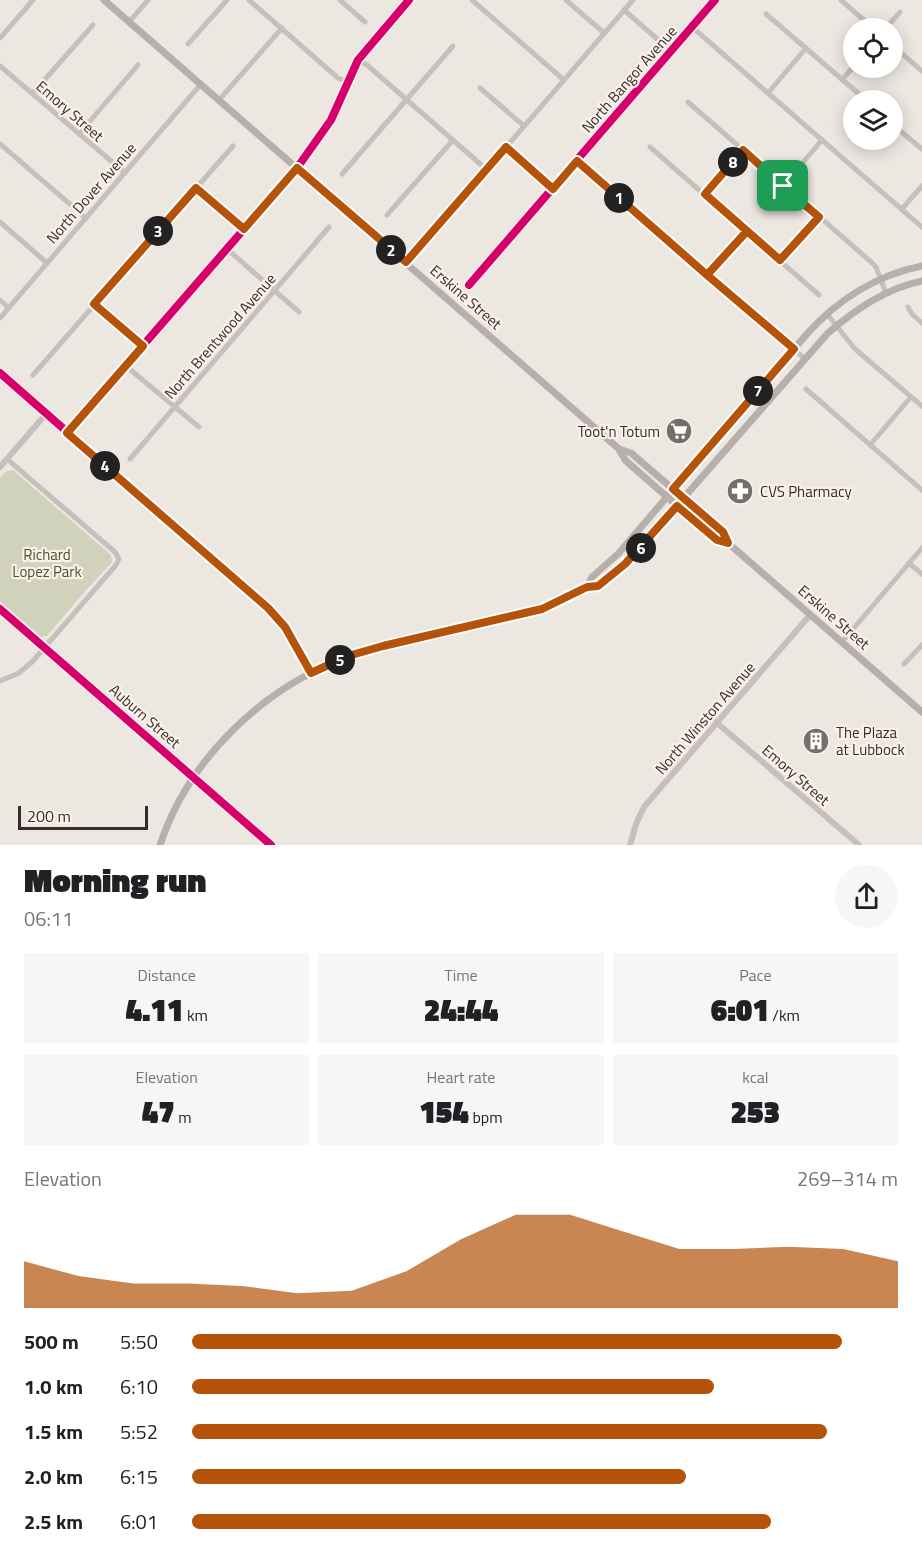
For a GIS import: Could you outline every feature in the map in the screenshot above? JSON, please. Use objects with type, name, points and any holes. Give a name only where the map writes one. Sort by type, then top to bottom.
[{"type":"main road","name":"Erskine Street","points":[[104,0],[619,449],[625,460],[677,506],[717,540],[728,543]]},
{"type":"main road","points":[[587,587],[592,577],[618,554],[794,349],[827,314],[852,295],[881,279],[922,266]]},
{"type":"main road","points":[[160,845],[194,777],[229,734],[273,696],[311,673],[348,656],[542,609],[587,587],[598,586],[625,564],[805,359],[836,327],[865,304],[886,293],[922,281]]},
{"type":"main road","points":[[740,412],[752,421]]},
{"type":"main road","name":"Erskine Street","points":[[619,449],[631,453],[723,532],[728,543],[922,712]]},
{"type":"street","points":[[0,38],[33,0]]},
{"type":"street","points":[[129,21],[148,0]]},
{"type":"street","points":[[188,44],[227,0]]},
{"type":"street","points":[[249,0],[339,78],[347,82]]},
{"type":"street","points":[[340,0],[365,22]]},
{"type":"street","points":[[67,433],[297,168],[332,120],[358,60],[409,0]]},
{"type":"street","points":[[472,0],[564,80]]},
{"type":"street","points":[[566,0],[604,33]]},
{"type":"street","points":[[406,262],[633,0]]},
{"type":"street","name":"North Bangor Avenue","points":[[469,285],[715,0]]},
{"type":"street","points":[[841,0],[862,18]]},
{"type":"street","points":[[624,10],[672,51]]},
{"type":"street","points":[[895,18],[900,12]]},
{"type":"street","points":[[766,14],[854,90]]},
{"type":"street","points":[[32,94],[93,25]]},
{"type":"street","points":[[692,27],[922,227]]},
{"type":"street","points":[[219,100],[282,28]]},
{"type":"street","points":[[342,174],[453,46]]},
{"type":"street","points":[[768,93],[806,48]]},
{"type":"street","points":[[903,55],[922,71]]},
{"type":"street","points":[[358,60],[367,65],[486,170]]},
{"type":"street","points":[[79,134],[138,65]]},
{"type":"street","name":"Emory Street","points":[[0,66],[124,173]]},
{"type":"street","name":"North Dover Avenue","points":[[0,318],[201,84]]},
{"type":"street","points":[[480,88],[524,126]]},
{"type":"street","points":[[688,102],[870,261],[876,267],[886,293]]},
{"type":"street","points":[[903,133],[922,149]]},
{"type":"street","points":[[387,215],[453,140]]},
{"type":"street","points":[[783,186],[822,140]]},
{"type":"street","points":[[0,144],[86,218]]},
{"type":"street","points":[[33,375],[233,146]]},
{"type":"street","points":[[506,147],[553,189]]},
{"type":"street","points":[[650,147],[819,295]]},
{"type":"street","points":[[705,194],[743,150]]},
{"type":"street","points":[[577,161],[805,359]]},
{"type":"street","points":[[902,209],[922,186]]},
{"type":"street","points":[[196,188],[244,229]]},
{"type":"street","points":[[780,260],[819,217]]},
{"type":"street","points":[[0,222],[47,263]]},
{"type":"street","name":"North Brentwood Avenue","points":[[130,459],[329,227]]},
{"type":"street","points":[[707,275],[747,231]]},
{"type":"street","points":[[227,249],[299,312]]},
{"type":"street","points":[[0,300],[9,308]]},
{"type":"street","points":[[94,304],[143,346]]},
{"type":"street","points":[[908,307],[922,323]]},
{"type":"street","points":[[827,314],[855,349],[922,406]]},
{"type":"street","points":[[126,366],[199,428]]},
{"type":"street","points":[[0,373],[268,608],[285,627],[311,673]]},
{"type":"street","points":[[806,388],[922,490]]},
{"type":"street","points":[[870,445],[911,396]]},
{"type":"street","points":[[0,467],[46,414]]},
{"type":"street","points":[[0,681],[23,670],[119,559],[115,552],[8,459]]},
{"type":"street","points":[[842,642],[922,548]]},
{"type":"street","points":[[909,563],[922,574]]},
{"type":"street","name":"Auburn Street","points":[[0,609],[272,845]]},
{"type":"street","name":"North Winston Avenue","points":[[630,845],[644,807],[810,615]]},
{"type":"street","points":[[904,664],[922,645]]},
{"type":"street","name":"Emory Street","points":[[717,722],[859,845]]},
{"type":"green space","name":"Richard Lopez Park","points":[[13,470],[111,555],[112,562],[47,636],[41,637],[0,601],[0,478],[6,471]]},
{"type":"cycle path","points":[[67,433],[297,168],[331,120],[358,60],[409,0]]},
{"type":"cycle path","points":[[469,285],[715,0]]},
{"type":"cycle path","points":[[0,373],[268,608],[285,627],[311,673]]},
{"type":"cycle path","points":[[0,609],[271,845]]},
{"type":"place","name":"Toot'n Totum","points":[[679,431]]},
{"type":"place","name":"CVS Pharmacy","points":[[740,491]]},
{"type":"place","name":"The Plaza at Lubbock","points":[[816,741]]},
{"type":"route","points":[[783,186],[743,150],[705,194],[747,231],[727,253],[707,275],[794,349],[673,489],[723,532],[728,543],[717,540],[677,506],[632,557],[609,578],[598,586],[587,587],[542,609],[383,646],[348,656],[311,673],[285,627],[268,608],[67,433],[143,346],[94,304],[196,188],[244,229],[297,168],[406,262],[506,147],[553,189],[577,161],[707,275],[747,231],[780,260],[819,217],[783,186]]}]
